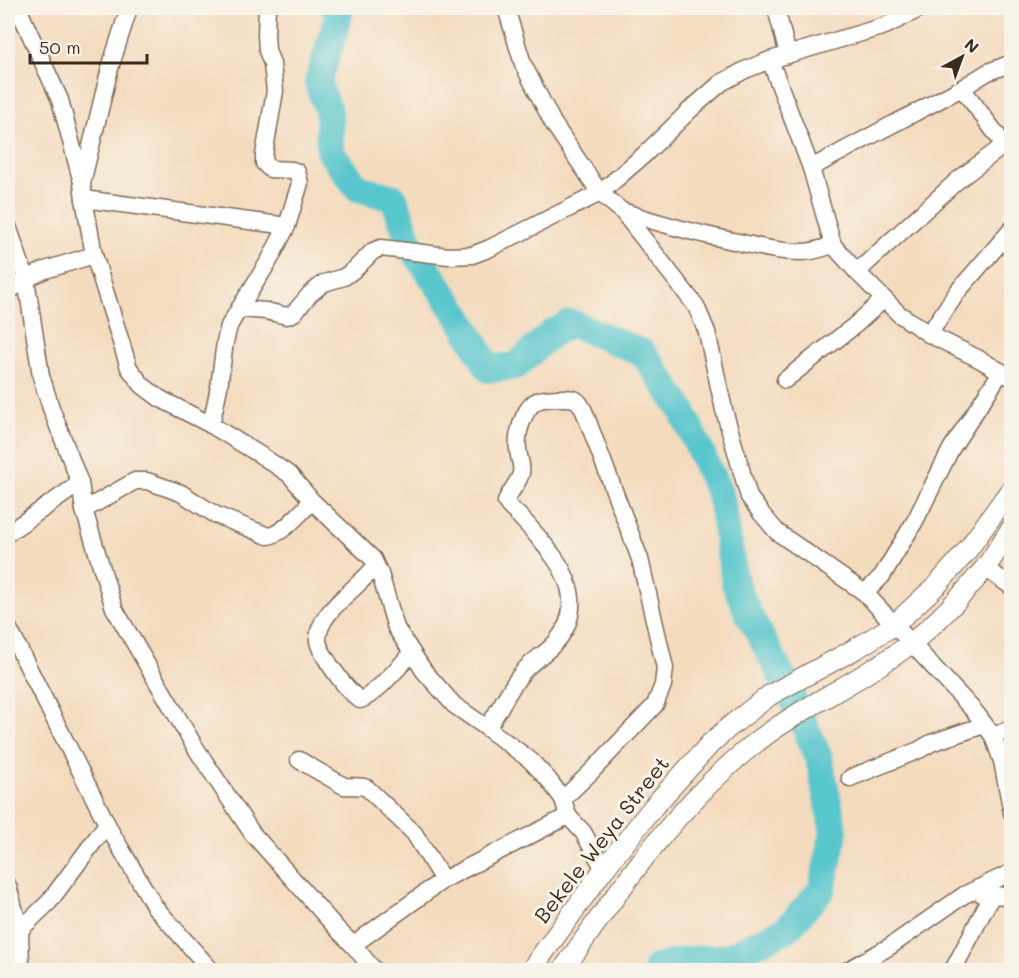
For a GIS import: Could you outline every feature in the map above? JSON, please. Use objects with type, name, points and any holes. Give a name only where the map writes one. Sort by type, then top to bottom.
[{"type":"main road","name":"Bekele Weya Street","points":[[531,970],[604,869],[654,806],[711,744],[770,695],[857,648],[894,625],[938,584],[959,560],[1011,488]]},
{"type":"main road","points":[[563,970],[638,864],[667,828],[719,773],[795,714],[871,670],[910,643],[948,608],[985,568],[1011,528]]},
{"type":"street","points":[[18,8],[60,100],[83,191],[94,255],[129,368],[142,385],[159,398],[211,425],[290,476],[312,501],[373,559],[381,574],[396,628],[424,671],[454,705],[530,760],[563,799],[568,816],[583,832],[604,869]]},
{"type":"street","points":[[83,191],[110,68],[129,8]]},
{"type":"street","points":[[211,425],[229,326],[269,261],[287,226],[300,183],[297,172],[270,169],[264,163],[275,92],[272,64],[267,50],[267,8]]},
{"type":"street","points":[[506,8],[523,64],[553,123],[600,193],[622,211],[696,306],[707,332],[724,410],[749,497],[777,532],[865,593],[976,713],[989,730],[1002,761],[1011,813]]},
{"type":"street","points":[[776,8],[788,55]]},
{"type":"street","points":[[239,309],[287,316],[294,313],[310,294],[324,283],[344,277],[373,251],[381,248],[448,256],[472,255],[600,193],[645,154],[690,110],[722,83],[745,70],[770,60],[885,26],[921,8]]},
{"type":"street","points":[[770,60],[812,168],[833,245],[899,314],[929,334],[1006,375],[951,449],[915,521],[882,576],[865,593]]},
{"type":"street","points":[[812,168],[962,88],[987,72],[1011,63]]},
{"type":"street","points":[[857,272],[958,180],[999,149],[1000,139],[962,88]]},
{"type":"street","points":[[83,191],[287,226]]},
{"type":"street","points":[[622,211],[695,233],[767,248],[802,252],[833,245]]},
{"type":"street","points":[[8,226],[26,279],[41,376],[80,483],[84,510],[114,608],[195,747],[252,833],[374,970]]},
{"type":"street","points":[[929,334],[958,291],[1011,229]]},
{"type":"street","points":[[8,292],[26,279],[45,270],[94,255]]},
{"type":"street","points":[[785,380],[854,326],[884,299]]},
{"type":"street","points":[[487,728],[510,687],[524,670],[555,644],[564,630],[570,613],[572,597],[565,576],[554,558],[506,502],[521,475],[518,432],[533,403],[542,399],[572,398],[580,402],[584,411],[640,559],[665,668],[663,685],[655,705],[563,799]]},
{"type":"street","points":[[84,510],[135,481],[147,481],[181,493],[216,515],[272,536],[285,528],[312,501]]},
{"type":"street","points":[[8,534],[80,483]]},
{"type":"street","points":[[376,566],[342,598],[327,616],[318,642],[322,652],[344,685],[360,700],[366,698],[412,653]]},
{"type":"street","points":[[985,568],[1011,587]]},
{"type":"street","points":[[8,627],[107,824],[155,907],[211,970]]},
{"type":"street","points":[[850,778],[931,743],[989,730],[1011,728]]},
{"type":"street","points":[[299,760],[344,786],[366,788],[414,833],[443,880]]},
{"type":"street","points":[[353,945],[443,880],[568,816]]},
{"type":"street","points":[[20,930],[49,902],[107,824]]},
{"type":"street","points":[[848,970],[889,947],[964,895],[1011,872]]},
{"type":"street","points":[[8,886],[20,930],[21,970]]},
{"type":"street","points":[[964,895],[1011,896]]},
{"type":"street","points":[[953,970],[992,895]]},
{"type":"waterway","points":[[335,8],[339,14],[318,83],[329,113],[330,152],[358,188],[394,198],[411,246],[459,316],[489,369],[516,366],[552,333],[571,323],[643,353],[682,410],[721,498],[735,583],[749,615],[787,686],[819,758],[834,832],[822,889],[787,929],[728,957],[683,961],[657,968],[657,970]]}]
